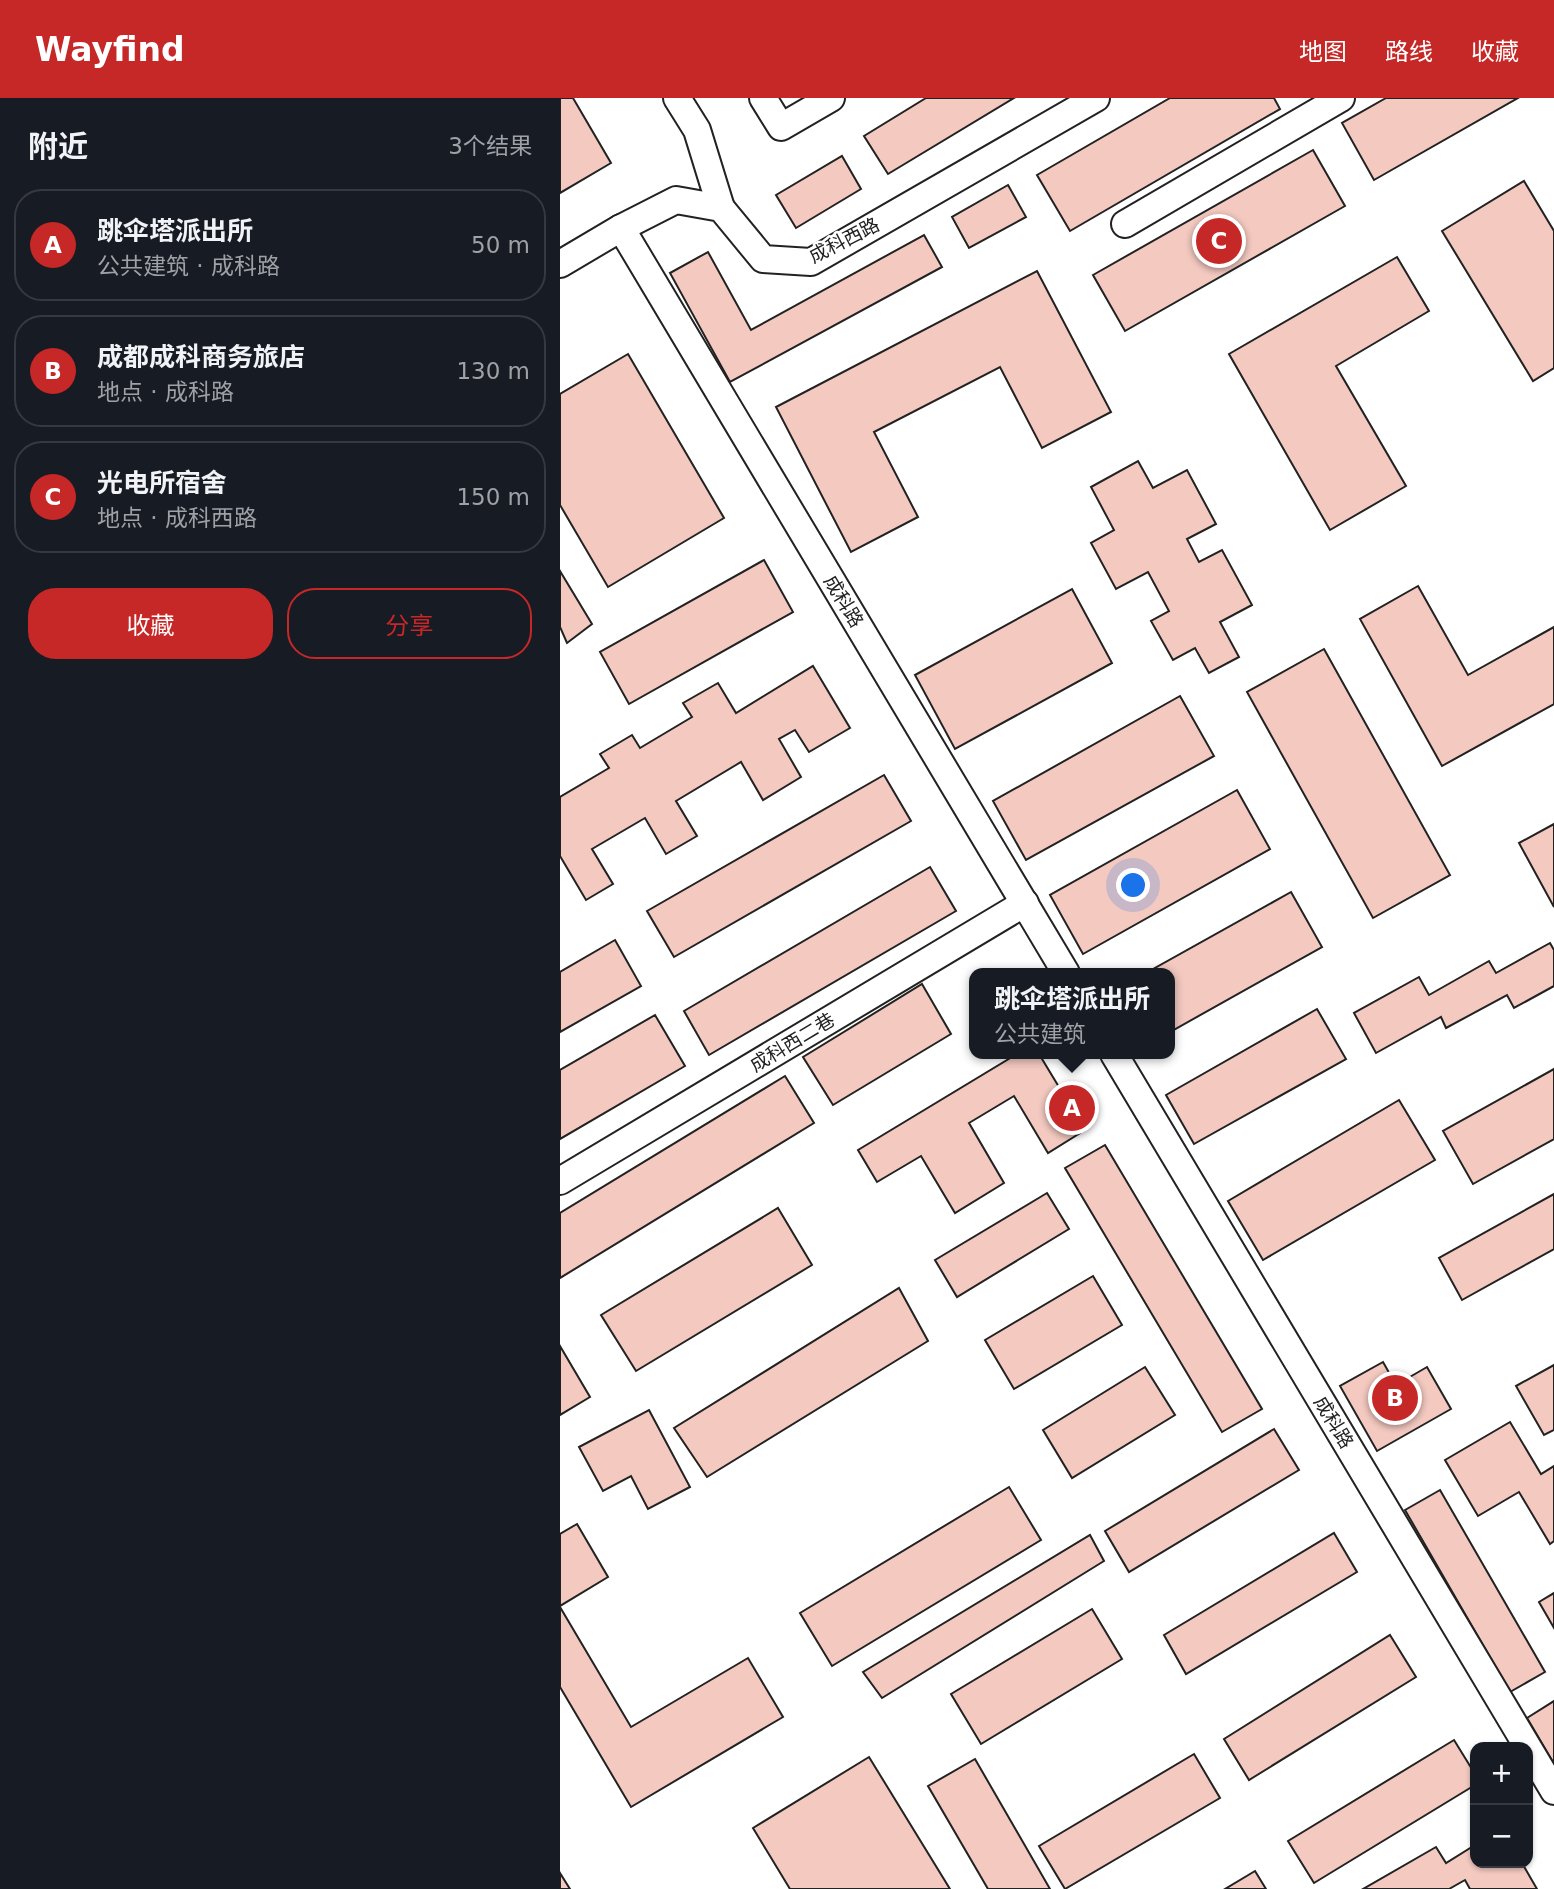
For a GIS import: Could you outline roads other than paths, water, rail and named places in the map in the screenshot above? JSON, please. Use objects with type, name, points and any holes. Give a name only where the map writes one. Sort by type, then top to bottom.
[{"type":"street","points":[[560,264],[621,228],[676,201],[721,208],[697,130],[677,98]]},
{"type":"street","points":[[763,98],[781,127],[831,98]]},
{"type":"street","name":"成科西路","points":[[721,208],[763,259],[810,262],[1096,98]]},
{"type":"street","points":[[1125,224],[1341,98]]},
{"type":"street","name":"成科路","points":[[621,228],[1063,968]]},
{"type":"street","name":"成科西二巷","points":[[560,1181],[1025,903]]},
{"type":"street","name":"成科路","points":[[1117,1059],[1554,1791]]},
{"type":"place","name":"光电所宿舍","points":[[1219,241]]},
{"type":"place","name":"跳伞塔派出所","points":[[1072,1108]]},
{"type":"place","name":"成都成科商务旅店","points":[[1395,1398]]}]
